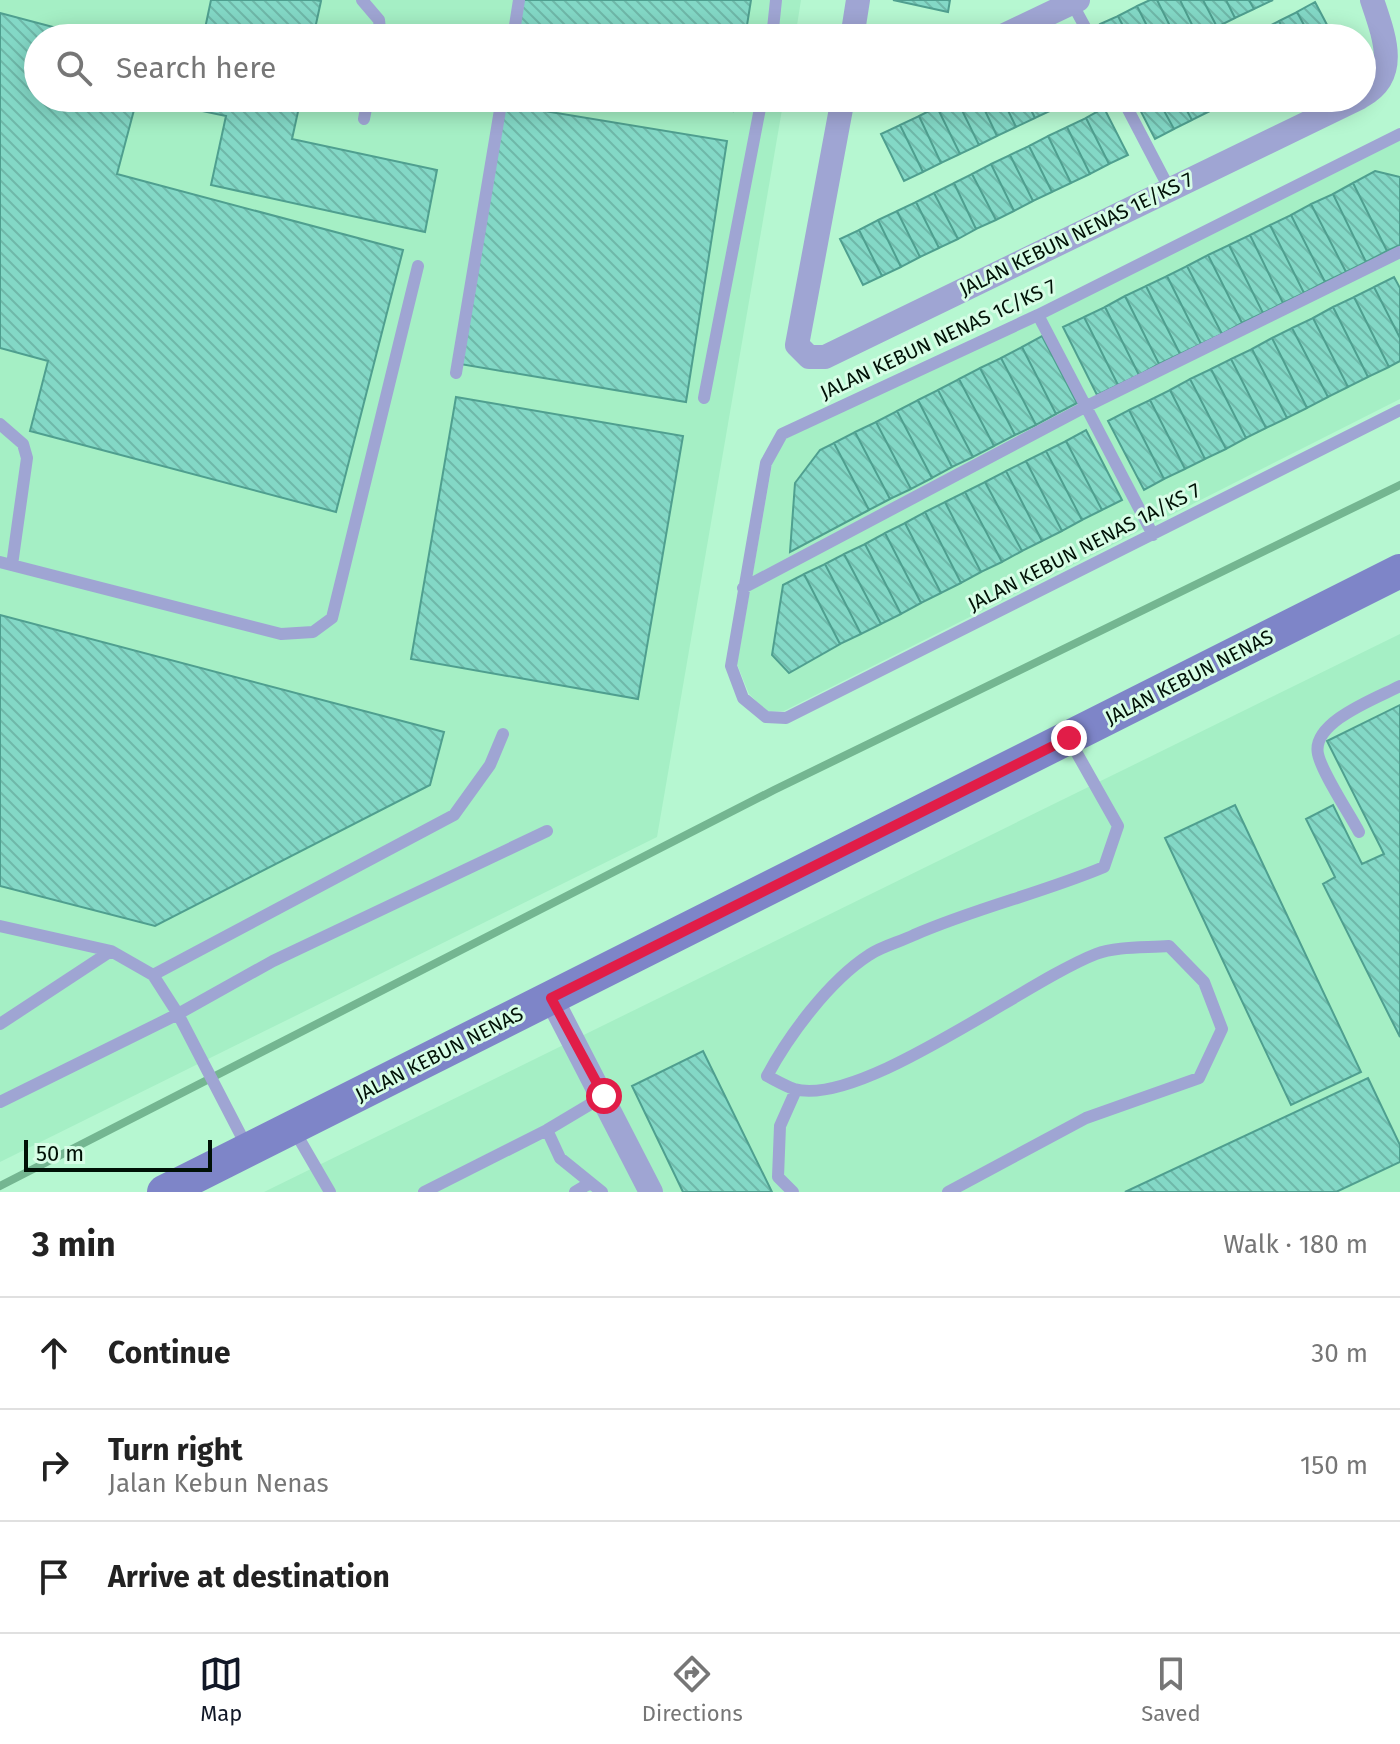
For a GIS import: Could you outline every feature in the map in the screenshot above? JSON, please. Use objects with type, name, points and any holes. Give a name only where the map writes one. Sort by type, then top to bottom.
[{"type":"street","points":[[854,24],[858,0]]},
{"type":"street","points":[[1372,0],[1391,55],[1387,77],[1376,86]]},
{"type":"street","points":[[1027,24],[1074,1]]},
{"type":"street","name":"JALAN KEBUN NENAS 1E/KS 7","points":[[841,112],[797,345],[809,357],[825,357],[1329,112]]},
{"type":"street","name":"JALAN KEBUN NENAS","points":[[164,1192],[1400,571]]},
{"type":"street","points":[[551,998],[651,1192]]},
{"type":"lane","points":[[362,0],[379,24]]},
{"type":"lane","points":[[515,24],[519,0]]},
{"type":"lane","points":[[773,24],[776,0]]},
{"type":"lane","points":[[1074,1],[1085,24]]},
{"type":"lane","points":[[364,119],[365,112]]},
{"type":"lane","points":[[456,373],[500,112]]},
{"type":"lane","points":[[704,398],[759,112]]},
{"type":"lane","points":[[1129,112],[1169,188]]},
{"type":"lane","name":"JALAN KEBUN NENAS 1C/KS 7","points":[[786,718],[766,717],[743,698],[731,666],[766,463],[782,434],[1038,315],[1400,134]]},
{"type":"lane","points":[[743,588],[1085,407],[1400,252]]},
{"type":"lane","points":[[0,424],[23,444],[27,458],[6,564],[281,634],[313,632],[332,618],[418,266]]},
{"type":"lane","points":[[1038,315],[1153,535]]},
{"type":"lane","name":"JALAN KEBUN NENAS 1A/KS 7","points":[[786,718],[1400,410]]},
{"type":"lane","points":[[1359,832],[1318,754],[1319,738],[1331,723],[1400,686]]},
{"type":"lane","points":[[153,975],[454,815],[490,765],[503,734]]},
{"type":"lane","points":[[948,1192],[1086,1118],[1199,1078],[1222,1029],[1204,982],[1169,946],[1099,952],[853,1085],[796,1090],[767,1076],[785,1041],[826,995],[869,955],[951,919],[1054,888],[1104,867],[1118,826],[1069,738]]},
{"type":"lane","points":[[0,1102],[178,1014],[273,961],[547,831]]},
{"type":"lane","points":[[0,926],[111,951],[153,975],[178,1014],[249,1149]]},
{"type":"lane","points":[[0,1024],[111,951]]},
{"type":"lane","points":[[793,1192],[778,1177],[780,1126],[796,1090]]},
{"type":"lane","points":[[424,1192],[547,1130],[604,1096]]},
{"type":"lane","points":[[293,1127],[330,1192]]},
{"type":"lane","points":[[547,1130],[560,1158],[602,1192]]},
{"type":"lane","points":[[575,1192],[590,1183]]},
{"type":"shaded area","points":[[0,0],[801,0],[797,24],[24,24],[24,112],[782,112],[657,837],[0,1162]]},
{"type":"shaded area","points":[[1400,140],[1400,399],[784,711],[767,711],[749,694],[737,664],[773,459],[783,440]]},
{"type":"shaded area","points":[[1400,634],[1400,1192],[264,1192]]},
{"type":"building","points":[[211,0],[321,1],[316,24],[206,24]]},
{"type":"building","points":[[517,0],[751,0],[747,24],[513,24]]},
{"type":"building","points":[[893,0],[950,0],[948,12]]},
{"type":"building","points":[[1157,0],[1169,24],[1146,24],[1137,6]]},
{"type":"building","points":[[1157,0],[1180,0],[1192,24],[1169,24]]},
{"type":"building","points":[[1180,0],[1203,0],[1215,24],[1192,24]]},
{"type":"building","points":[[1203,0],[1226,0],[1235,18],[1215,24]]},
{"type":"building","points":[[1226,0],[1249,0],[1254,9],[1235,18]]},
{"type":"building","points":[[1249,0],[1273,0],[1254,9]]},
{"type":"building","points":[[1315,2],[1327,24],[1303,24],[1297,12]]},
{"type":"building","points":[[1137,6],[1146,24],[1122,24],[1118,16]]},
{"type":"building","points":[[1297,12],[1303,24],[1281,24],[1279,21]]},
{"type":"building","points":[[0,13],[42,24],[24,24],[24,112],[133,112],[117,174],[403,250],[336,512],[30,431],[48,361],[0,348]]},
{"type":"building","points":[[1118,16],[1122,24],[1100,24]]},
{"type":"building","points":[[207,112],[298,112],[292,139],[437,170],[425,232],[211,185],[226,116]]},
{"type":"building","points":[[501,112],[551,112],[727,141],[686,402],[460,364]]},
{"type":"building","points":[[939,112],[963,112],[979,145],[960,154]]},
{"type":"building","points":[[939,112],[960,154],[941,163],[919,116]]},
{"type":"building","points":[[963,112],[986,112],[997,136],[979,145]]},
{"type":"building","points":[[986,112],[1009,112],[1016,127],[997,136]]},
{"type":"building","points":[[1009,112],[1032,112],[1035,118],[1016,127]]},
{"type":"building","points":[[1032,112],[1048,112],[1035,118]]},
{"type":"building","points":[[1097,112],[1106,112],[1128,155],[1109,164],[1086,118]]},
{"type":"building","points":[[1141,112],[1165,112],[1174,129],[1155,139]]},
{"type":"building","points":[[1165,112],[1188,112],[1192,120],[1174,129]]},
{"type":"building","points":[[1188,112],[1208,112],[1192,120]]},
{"type":"building","points":[[919,116],[941,163],[923,172],[900,125]]},
{"type":"building","points":[[1086,118],[1109,164],[1090,174],[1067,127]]},
{"type":"building","points":[[900,125],[923,172],[904,181],[881,134]]},
{"type":"building","points":[[1067,127],[1090,174],[1071,183],[1048,136]]},
{"type":"building","points":[[1048,136],[1071,183],[1052,192],[1029,146]]},
{"type":"building","points":[[1029,146],[1052,192],[1033,201],[1010,155]]},
{"type":"building","points":[[1010,155],[1033,201],[1014,211],[991,164]]},
{"type":"building","points":[[991,164],[1014,211],[996,220],[972,174]]},
{"type":"building","points":[[1375,171],[1400,177],[1400,245],[1387,251],[1353,183]]},
{"type":"building","points":[[972,174],[996,220],[976,229],[954,183]]},
{"type":"building","points":[[954,183],[976,229],[958,239],[934,193]]},
{"type":"building","points":[[1353,183],[1387,251],[1366,262],[1333,194]]},
{"type":"building","points":[[934,193],[958,239],[939,248],[916,202]]},
{"type":"building","points":[[1333,194],[1366,262],[1346,272],[1311,204]]},
{"type":"building","points":[[916,202],[939,248],[920,257],[897,211]]},
{"type":"building","points":[[1311,204],[1346,272],[1325,282],[1291,215]]},
{"type":"building","points":[[897,211],[920,257],[901,267],[878,220]]},
{"type":"building","points":[[1291,215],[1325,282],[1304,293],[1270,225]]},
{"type":"building","points":[[878,220],[901,267],[882,276],[859,230]]},
{"type":"building","points":[[1270,225],[1304,293],[1283,303],[1250,235]]},
{"type":"building","points":[[859,230],[882,276],[863,285],[840,239]]},
{"type":"building","points":[[1250,235],[1283,303],[1263,313],[1229,245]]},
{"type":"building","points":[[1229,245],[1263,313],[1242,323],[1208,255]]},
{"type":"building","points":[[1208,255],[1242,323],[1222,334],[1187,266]]},
{"type":"building","points":[[1187,266],[1222,334],[1201,344],[1167,276]]},
{"type":"building","points":[[1167,276],[1201,344],[1180,354],[1146,286]]},
{"type":"building","points":[[1394,277],[1400,288],[1400,338],[1374,287]]},
{"type":"building","points":[[1146,286],[1180,354],[1159,364],[1125,296]]},
{"type":"building","points":[[1374,287],[1400,338],[1400,361],[1389,367],[1354,297]]},
{"type":"building","points":[[1125,296],[1159,364],[1139,375],[1105,307]]},
{"type":"building","points":[[1354,297],[1389,367],[1368,377],[1333,307]]},
{"type":"building","points":[[1105,307],[1139,375],[1118,385],[1084,317]]},
{"type":"building","points":[[1333,307],[1368,377],[1348,387],[1313,318]]},
{"type":"building","points":[[1084,317],[1118,385],[1097,395],[1063,327]]},
{"type":"building","points":[[1313,318],[1348,387],[1328,397],[1292,328]]},
{"type":"building","points":[[1292,328],[1328,397],[1307,408],[1272,338]]},
{"type":"building","points":[[1042,336],[1077,403],[1056,414],[1022,347]]},
{"type":"building","points":[[1272,338],[1307,408],[1287,418],[1252,349]]},
{"type":"building","points":[[1022,347],[1056,414],[1036,425],[1001,358]]},
{"type":"building","points":[[1252,349],[1287,418],[1266,428],[1231,359]]},
{"type":"building","points":[[1001,358],[1036,425],[1015,435],[980,368]]},
{"type":"building","points":[[1231,359],[1266,428],[1246,438],[1211,369]]},
{"type":"building","points":[[980,368],[1015,435],[994,446],[959,379]]},
{"type":"building","points":[[1211,369],[1246,438],[1226,449],[1190,379]]},
{"type":"building","points":[[959,379],[994,446],[973,457],[938,390]]},
{"type":"building","points":[[1190,379],[1226,449],[1205,459],[1170,390]]},
{"type":"building","points":[[938,390],[973,457],[952,467],[918,400]]},
{"type":"building","points":[[1170,390],[1205,459],[1185,469],[1150,400]]},
{"type":"building","points":[[456,397],[683,436],[638,699],[411,659]]},
{"type":"building","points":[[918,400],[952,467],[932,478],[897,411]]},
{"type":"building","points":[[1150,400],[1185,469],[1164,479],[1129,410]]},
{"type":"building","points":[[1129,410],[1164,479],[1144,490],[1108,421]]},
{"type":"building","points":[[897,411],[932,478],[911,489],[876,422]]},
{"type":"building","points":[[876,422],[911,489],[890,499],[855,432]]},
{"type":"building","points":[[1086,430],[1122,500],[1102,510],[1066,441]]},
{"type":"building","points":[[855,432],[890,499],[869,510],[834,443]]},
{"type":"building","points":[[1066,441],[1102,510],[1082,520],[1046,451]]},
{"type":"building","points":[[834,443],[869,510],[790,552],[795,483],[820,450]]},
{"type":"building","points":[[1046,451],[1082,520],[1062,531],[1026,461]]},
{"type":"building","points":[[1026,461],[1062,531],[1042,541],[1006,471]]},
{"type":"building","points":[[1006,471],[1042,541],[1022,551],[985,482]]},
{"type":"building","points":[[985,482],[1022,551],[1002,562],[965,492]]},
{"type":"building","points":[[965,492],[1002,562],[981,572],[945,502]]},
{"type":"building","points":[[945,502],[981,572],[961,583],[925,512]]},
{"type":"building","points":[[925,512],[961,583],[941,593],[905,523]]},
{"type":"building","points":[[905,523],[941,593],[921,603],[885,533]]},
{"type":"building","points":[[885,533],[921,603],[901,614],[865,544]]},
{"type":"building","points":[[865,544],[901,614],[881,624],[844,554]]},
{"type":"building","points":[[844,554],[881,624],[861,634],[825,564]]},
{"type":"building","points":[[825,564],[861,634],[840,644],[804,574]]},
{"type":"building","points":[[804,574],[840,644],[789,673],[772,655],[783,585]]},
{"type":"building","points":[[0,615],[444,732],[430,785],[155,926],[0,886]]},
{"type":"building","points":[[1400,705],[1400,1037],[1323,884],[1335,877],[1306,819],[1333,805],[1362,864],[1384,854],[1327,741]]},
{"type":"building","points":[[1235,805],[1361,1072],[1291,1105],[1165,838]]},
{"type":"building","points":[[703,1051],[772,1192],[683,1192],[632,1086]]},
{"type":"building","points":[[1368,1078],[1400,1145],[1400,1162],[1336,1192],[1125,1192]]},
{"type":"waterway","points":[[0,1186],[774,790],[1400,485]]},
{"type":"route","points":[[604,1096],[551,998],[1069,738]]}]
